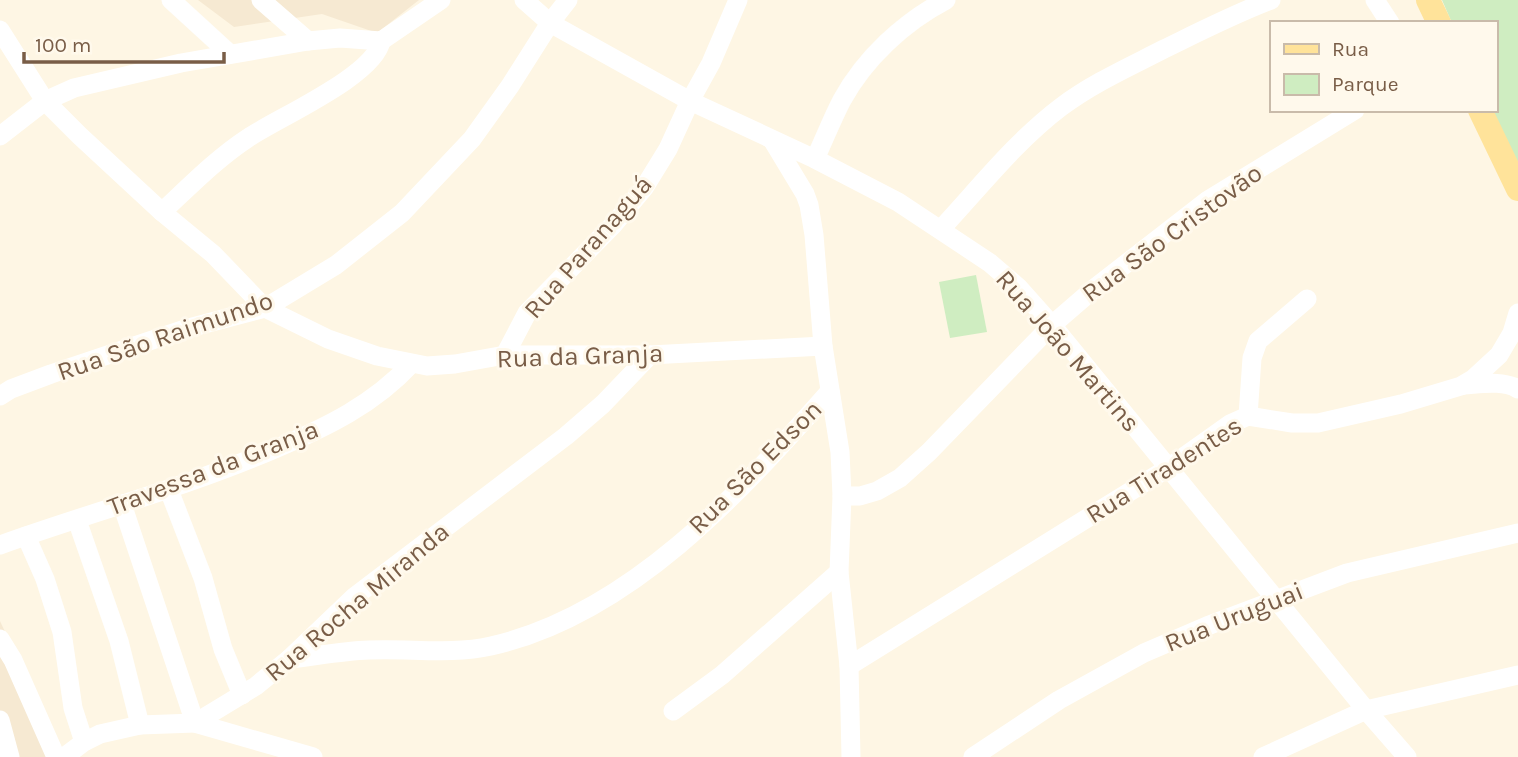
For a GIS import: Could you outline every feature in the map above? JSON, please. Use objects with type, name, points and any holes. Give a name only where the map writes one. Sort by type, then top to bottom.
[{"type":"main road","points":[[1428,0],[1437,21]]},
{"type":"main road","points":[[1481,112],[1518,189]]},
{"type":"street","points":[[171,0],[230,54]]},
{"type":"street","points":[[261,0],[308,41]]},
{"type":"street","points":[[162,212],[218,160],[249,136],[300,109],[365,66],[377,53],[381,41],[440,0]]},
{"type":"street","name":"Rua João Martins","points":[[524,0],[550,23],[690,101],[815,159],[898,202],[942,229],[1009,280],[1052,325],[1407,757]]},
{"type":"street","name":"Rua São Raimundo","points":[[0,396],[51,374],[185,329],[264,308],[335,265],[369,241],[429,186],[472,139],[568,0]]},
{"type":"street","name":"Rua Paranaguá","points":[[505,355],[527,313],[614,224],[644,188],[668,149],[711,63],[738,0]]},
{"type":"street","points":[[815,159],[843,99],[865,65],[900,30],[947,0]]},
{"type":"street","points":[[942,229],[1026,138],[1060,108],[1092,86],[1128,67],[1242,11],[1271,0]]},
{"type":"street","points":[[1374,0],[1389,21]]},
{"type":"street","points":[[0,30],[45,101],[162,212],[214,254],[264,308]]},
{"type":"street","points":[[0,136],[45,101],[74,88],[181,63],[308,41],[340,38],[381,41]]},
{"type":"street","name":"Rua São Cristovão","points":[[842,496],[877,492],[900,478],[929,452],[1052,325],[1096,287],[1208,201],[1352,112]]},
{"type":"street","points":[[773,141],[800,182],[809,205],[823,346],[840,452],[842,496],[839,572],[849,666],[851,757]]},
{"type":"street","points":[[1248,416],[1252,358],[1258,341],[1307,299]]},
{"type":"street","name":"Rua da Granja","points":[[264,308],[328,339],[377,356],[428,366],[505,355],[650,355],[823,346]]},
{"type":"street","name":"Rua Tiradentes","points":[[849,666],[1168,468],[1230,424],[1248,416],[1318,424],[1461,386],[1474,379],[1499,355],[1512,333],[1518,313]]},
{"type":"street","name":"Rua Rocha Miranda","points":[[64,757],[100,734],[140,725],[194,723],[242,695],[289,659],[354,597],[594,412],[650,355]]},
{"type":"street","name":"Travessa da Granja","points":[[0,545],[169,490],[248,461],[312,433],[361,407],[392,385],[411,364]]},
{"type":"street","points":[[1461,386],[1494,383],[1511,385],[1518,389]]},
{"type":"street","name":"Rua São Edson","points":[[289,659],[369,650],[461,650],[489,646],[527,636],[575,615],[614,592],[672,550],[727,503],[830,391]]},
{"type":"street","points":[[169,490],[203,578],[223,649],[242,695]]},
{"type":"street","points":[[122,505],[194,723],[313,757]]},
{"type":"street","points":[[77,520],[119,641],[140,725]]},
{"type":"street","name":"Rua Uruguai","points":[[973,757],[1059,700],[1144,653],[1347,573],[1518,533]]},
{"type":"street","points":[[26,536],[45,579],[62,632],[73,708],[84,742]]},
{"type":"street","points":[[673,710],[722,675],[839,572]]},
{"type":"street","points":[[0,639],[13,660],[56,757]]},
{"type":"street","points":[[1262,757],[1366,710],[1518,676]]},
{"type":"street","points":[[0,720],[10,757]]},
{"type":"shaded area","points":[[198,0],[419,0],[377,33],[322,14],[234,27]]},
{"type":"shaded area","points":[[0,621],[63,757],[0,757]]},
{"type":"green space","points":[[1442,0],[1518,0],[1518,178],[1490,112],[1497,112],[1497,21],[1451,21]]},
{"type":"green space","points":[[976,275],[987,332],[950,338],[939,282]]}]
